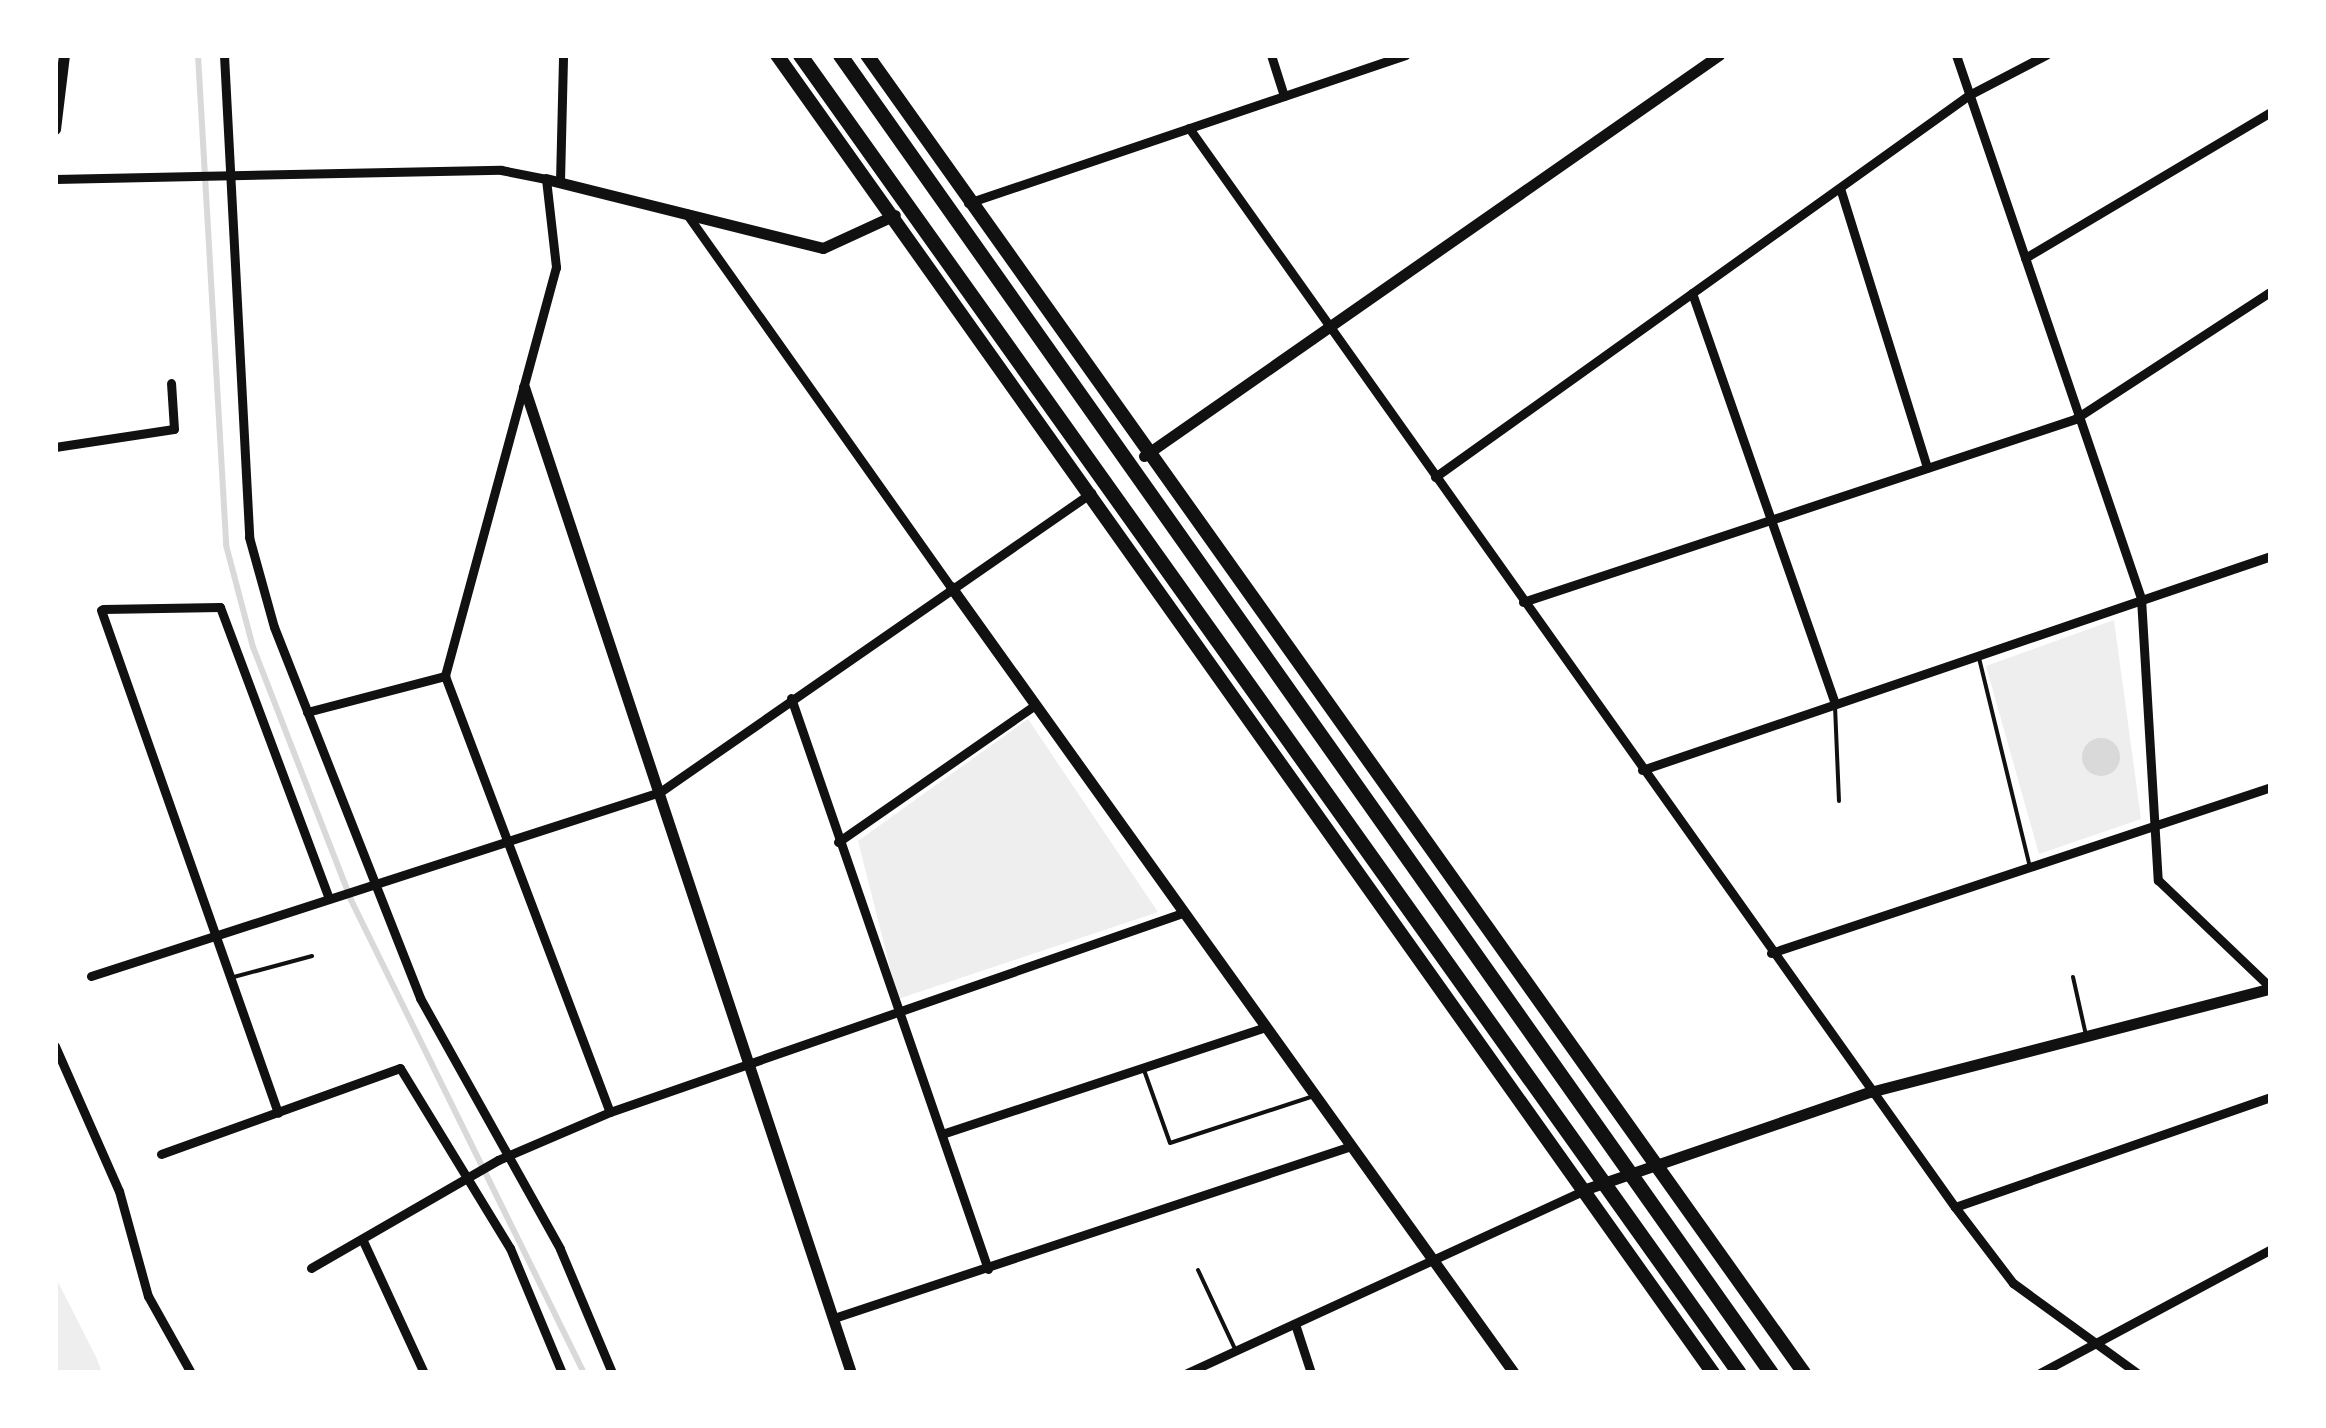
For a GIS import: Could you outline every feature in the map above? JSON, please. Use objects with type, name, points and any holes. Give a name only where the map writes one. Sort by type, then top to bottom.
[{"type":"highway","points":[[776,55],[896,215],[1093,492],[1713,1373]]},
{"type":"highway","points":[[800,55],[1739,1373]]},
{"type":"highway","points":[[840,55],[1771,1373]]},
{"type":"highway","points":[[867,55],[1144,456],[1649,1164],[1804,1373]]},
{"type":"street","points":[[55,129],[64,55]]},
{"type":"street","points":[[224,55],[223,182],[249,537],[307,712],[420,998],[612,1373]]},
{"type":"street","points":[[560,182],[564,55]]},
{"type":"street","points":[[1271,55],[1284,96]]},
{"type":"street","points":[[968,204],[1406,55]]},
{"type":"street","points":[[1144,456],[1719,55]]},
{"type":"street","points":[[1956,55],[2075,419],[2141,598],[2158,880],[2271,988]]},
{"type":"street","points":[[1436,478],[1969,95],[2046,55]]},
{"type":"street","points":[[2025,258],[2271,112]]},
{"type":"street","points":[[1188,128],[1770,952],[1955,1207],[2013,1283],[2137,1373]]},
{"type":"street","points":[[55,179],[223,182],[502,170],[684,210],[823,248],[896,215]]},
{"type":"street","points":[[546,179],[556,267],[445,676],[610,1112]]},
{"type":"street","points":[[1840,188],[1926,468]]},
{"type":"street","points":[[684,210],[1180,914],[1266,1027],[1514,1373]]},
{"type":"street","points":[[1523,602],[2075,419],[2271,291]]},
{"type":"street","points":[[1692,293],[1835,704]]},
{"type":"street","points":[[55,447],[174,429],[171,383]]},
{"type":"street","points":[[524,388],[851,1373]]},
{"type":"street","points":[[91,976],[660,792],[950,586],[1093,492]]},
{"type":"street","points":[[1642,770],[2271,556]]},
{"type":"street","points":[[278,1113],[212,936],[102,610],[220,608],[332,897]]},
{"type":"street","points":[[307,712],[445,676]]},
{"type":"street","points":[[791,698],[895,1014],[942,1134],[988,1269]]},
{"type":"street","points":[[838,842],[1034,706]]},
{"type":"street","points":[[1770,952],[2271,787]]},
{"type":"street","points":[[311,1268],[364,1244],[504,1158],[610,1112],[746,1060],[895,1014],[1180,914]]},
{"type":"street","points":[[1187,1373],[1586,1189],[1649,1164],[1870,1092],[2271,988]]},
{"type":"street","points":[[942,1134],[1266,1027]]},
{"type":"street","points":[[55,1046],[119,1191],[148,1296],[192,1373]]},
{"type":"street","points":[[161,1154],[400,1068],[510,1248],[562,1373]]},
{"type":"street","points":[[1955,1207],[2271,1096]]},
{"type":"street","points":[[834,1318],[1351,1146]]},
{"type":"street","points":[[364,1244],[424,1373]]},
{"type":"street","points":[[2046,1372],[2271,1250]]},
{"type":"street","points":[[1295,1324],[1311,1373]]},
{"type":"lane","points":[[1978,654],[2030,867]]},
{"type":"lane","points":[[1835,704],[1840,801]]},
{"type":"lane","points":[[228,979],[312,956]]},
{"type":"lane","points":[[2073,976],[2086,1036]]},
{"type":"lane","points":[[1143,1068],[1170,1143],[1316,1096]]},
{"type":"lane","points":[[1198,1270],[1236,1351]]},
{"type":"shaded area","points":[[2114,620],[2141,819],[2039,854],[1986,666]]},
{"type":"shaded area","points":[[1028,719],[1158,912],[898,999],[858,841]]},
{"type":"shaded area","points":[[2101,738],[2114,744],[2120,757],[2114,770],[2101,776],[2088,770],[2082,757],[2088,744]]},
{"type":"shaded area","points":[[55,1276],[97,1359],[102,1373],[55,1373]]},
{"type":"waterway","points":[[198,55],[226,545],[253,647],[351,900],[584,1373]]}]
